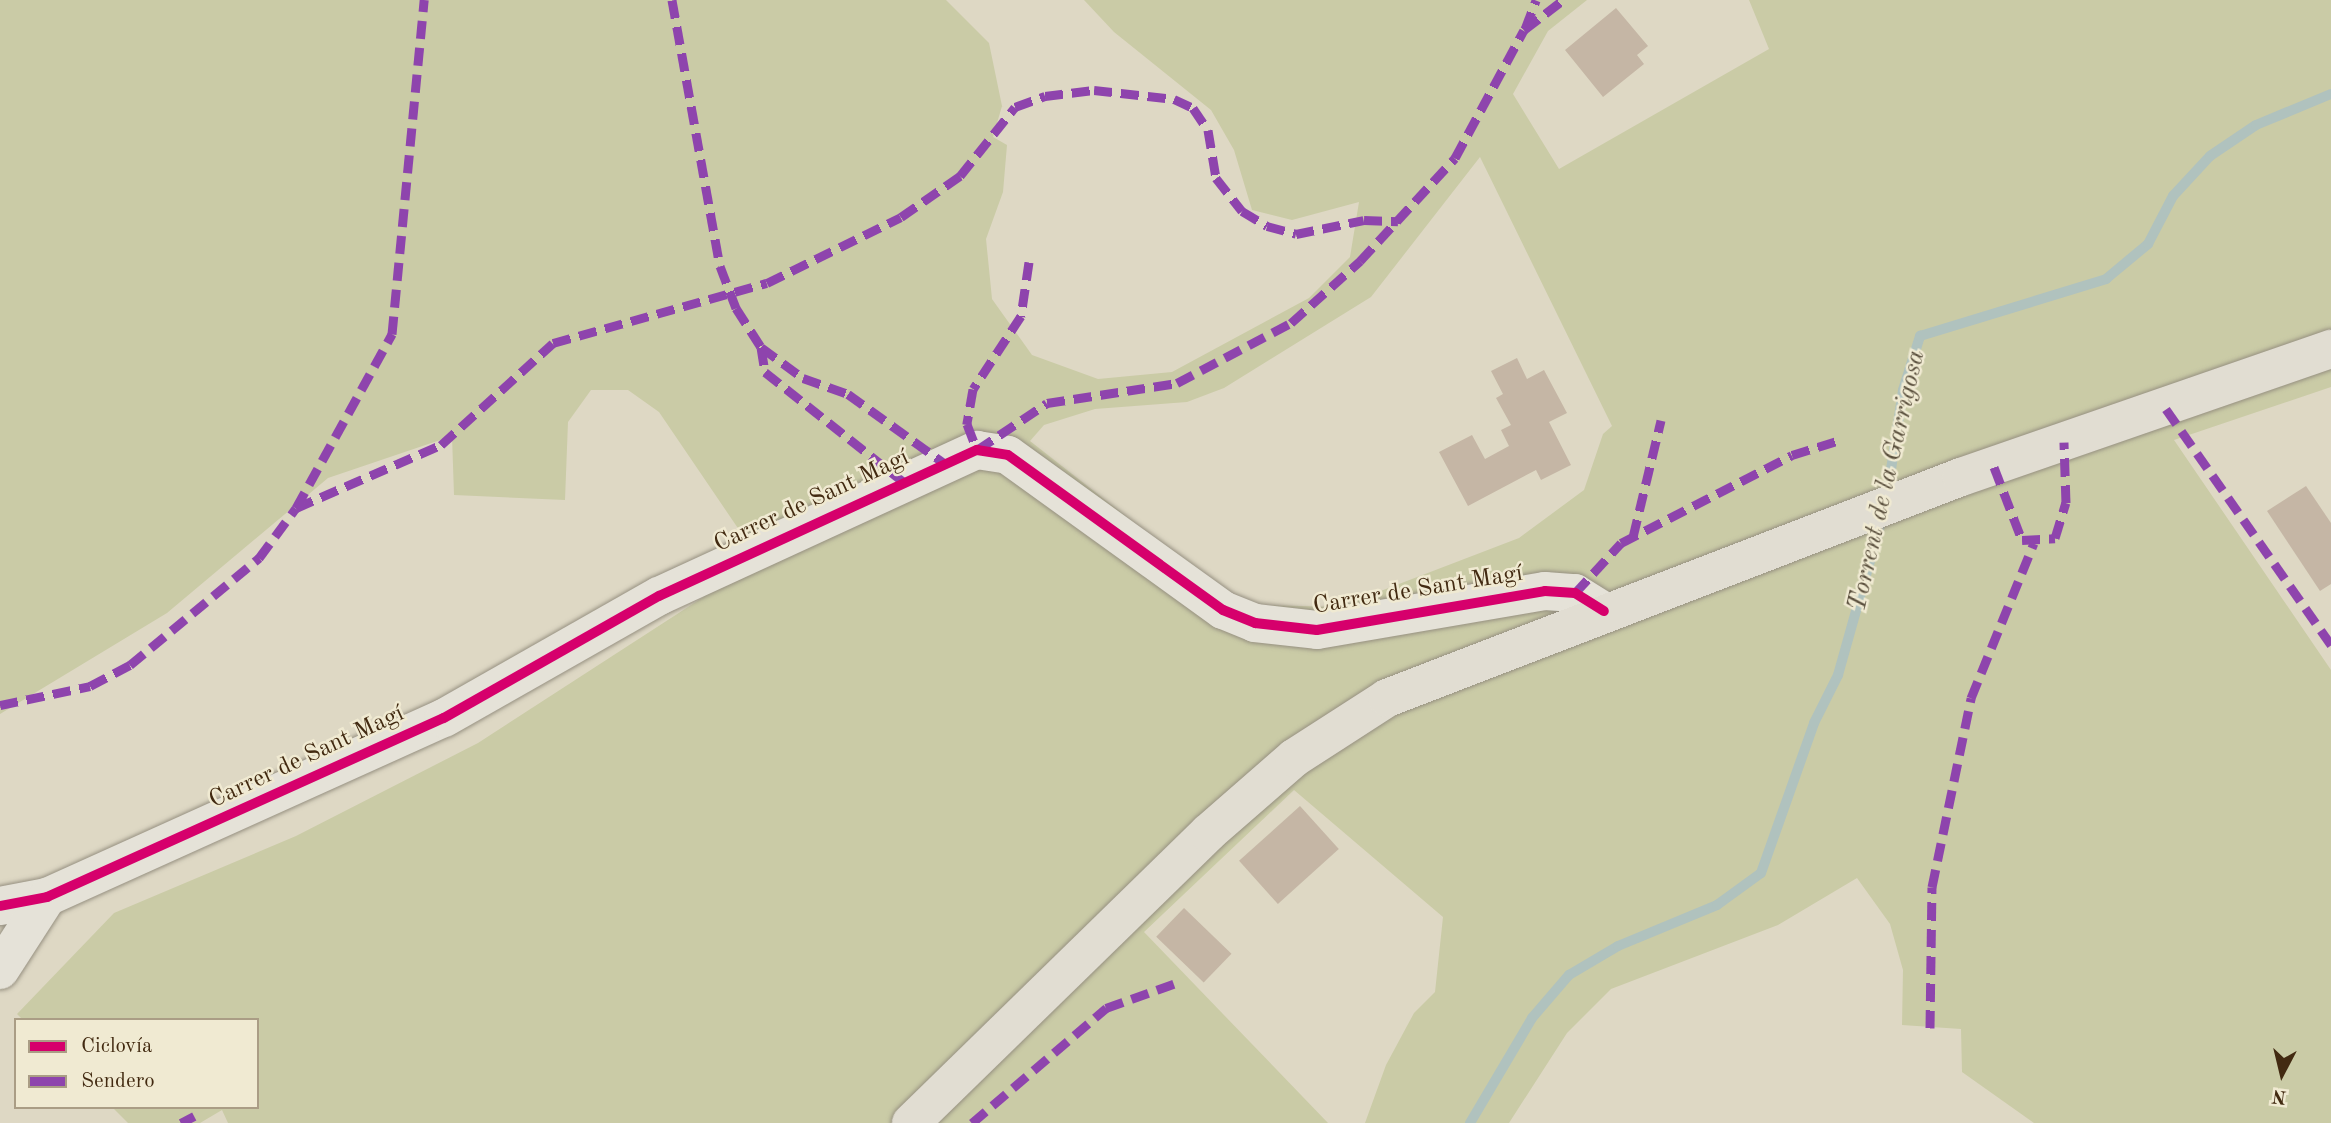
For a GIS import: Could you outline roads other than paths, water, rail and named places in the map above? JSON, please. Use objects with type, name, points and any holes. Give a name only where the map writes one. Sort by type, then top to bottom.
[{"type":"main road","points":[[911,1123],[1294,758],[1387,698],[1604,611],[1961,477],[2331,349]]},
{"type":"street","name":"Carrer de Sant Magí","points":[[0,906],[47,897],[444,718],[659,596],[976,450],[1007,454],[1223,610],[1255,623],[1327,629],[1545,591],[1575,593],[1604,611]]},
{"type":"street","points":[[0,970],[47,897]]},
{"type":"waterway","name":"Torrent de la Garrigosa","points":[[1887,496],[1903,390],[1920,336],[2106,279],[2148,244],[2173,196],[2210,156],[2256,125],[2331,94]]},
{"type":"waterway","name":"Torrent de la Garrigosa","points":[[1470,1123],[1532,1018],[1569,975],[1618,946],[1717,905],[1761,873],[1814,723],[1838,675],[1883,515]]}]
